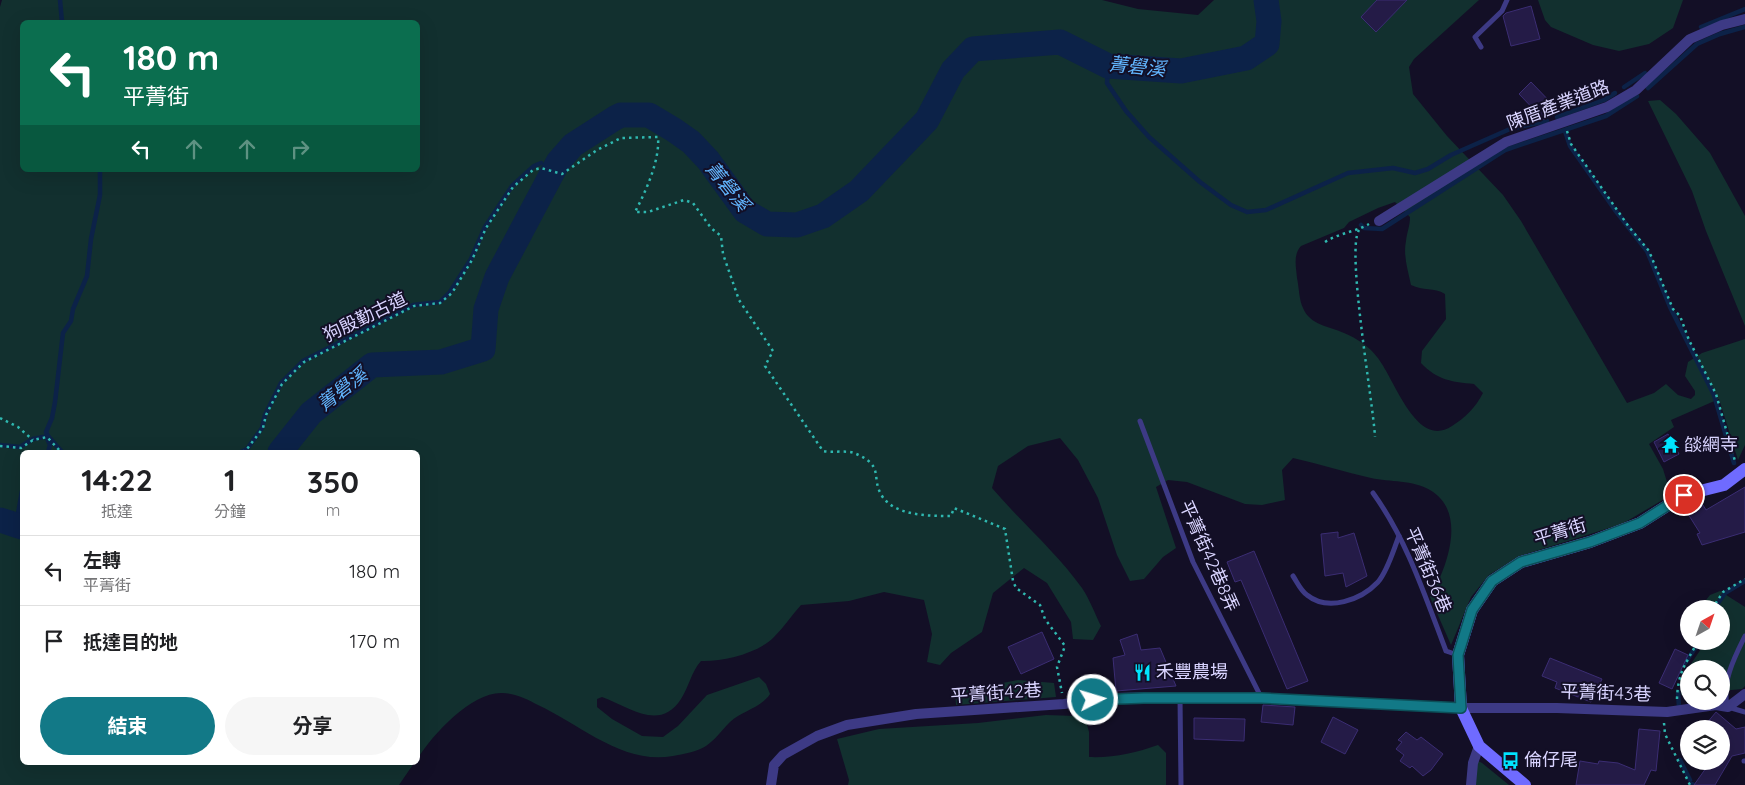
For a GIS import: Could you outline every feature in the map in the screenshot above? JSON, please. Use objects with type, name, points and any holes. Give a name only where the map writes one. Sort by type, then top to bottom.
[{"type":"street","name":"陳厝產業道路","points":[[1379,221],[1506,142],[1607,107],[1636,90],[1690,40],[1722,25],[1745,19]]},
{"type":"street","name":"平菁街","points":[[1526,785],[1480,746],[1461,708],[1458,655],[1472,610],[1492,581],[1521,562],[1590,542],[1640,523],[1684,495],[1724,485],[1745,471]]},
{"type":"street","points":[[1730,705],[1745,694]]},
{"type":"street","name":"平菁街42巷","points":[[771,785],[774,765],[783,755],[817,736],[847,725],[916,714],[1064,704],[1108,698],[1180,697],[1261,698],[1461,708]]},
{"type":"street","name":"平菁街43巷","points":[[1461,708],[1680,710]]},
{"type":"street","points":[[1471,785],[1473,763],[1480,746]]},
{"type":"lane","points":[[1481,47],[1475,37],[1502,11],[1507,0]]},
{"type":"lane","name":"平菁街42巷8弄","points":[[1140,421],[1193,562],[1261,698]]},
{"type":"lane","name":"平菁街36巷","points":[[1373,492],[1392,518],[1413,564],[1446,650],[1458,655]]},
{"type":"lane","points":[[1293,576],[1307,596],[1325,602],[1348,602],[1377,583],[1385,571],[1399,536]]},
{"type":"lane","points":[[1730,673],[1745,636]]},
{"type":"lane","points":[[1180,697],[1181,785]]},
{"type":"lane","points":[[1730,708],[1745,712]]},
{"type":"path","points":[[1564,123],[1571,144],[1629,227],[1650,251],[1673,308],[1680,316],[1689,340],[1716,394],[1736,463],[1745,471]]},
{"type":"path","name":"狗殷勤古道","points":[[245,450],[263,428],[266,415],[282,384],[304,362],[338,343],[355,337],[380,322],[398,316],[414,306],[440,303],[452,293],[472,260],[486,228],[513,187],[533,170],[541,168],[562,174],[597,150],[621,138],[658,137],[659,146],[654,163],[643,197],[635,212],[648,212],[684,200],[693,203],[711,228],[722,236],[723,254],[739,300],[773,351],[765,366],[823,451],[834,454],[852,452],[876,468],[880,494],[887,502],[898,508],[923,516],[951,516],[954,508],[1005,529],[1013,582],[1016,588],[1040,605],[1045,619],[1064,646],[1057,667],[1064,704]]},
{"type":"path","points":[[1325,242],[1350,230],[1359,230],[1354,238],[1356,283],[1374,414],[1375,437]]},
{"type":"path","points":[[0,418],[33,440]]},
{"type":"path","points":[[0,446],[21,448],[33,440],[48,437],[59,450]]},
{"type":"path","points":[[1718,600],[1723,592],[1745,579]]},
{"type":"path","points":[[1690,785],[1664,734],[1672,711],[1680,674],[1692,650]]},
{"type":"green space","points":[[2,0],[1102,0],[1138,9],[1198,15],[1214,0],[1479,0],[1414,59],[1409,67],[1413,94],[1447,136],[1503,195],[1521,221],[1627,403],[1654,393],[1666,384],[1678,395],[1691,399],[1695,395],[1695,391],[1685,376],[1688,362],[1702,353],[1745,339],[1745,445],[1738,460],[1719,399],[1671,420],[1674,427],[1649,444],[1663,469],[1671,495],[1622,524],[1520,556],[1489,575],[1471,597],[1451,645],[1430,597],[1443,571],[1451,541],[1451,526],[1448,512],[1442,500],[1430,490],[1416,484],[1371,478],[1293,458],[1282,470],[1285,500],[1262,505],[1245,504],[1187,482],[1168,480],[1156,487],[1176,548],[1163,557],[1144,579],[1130,581],[1117,555],[1098,498],[1078,460],[1060,438],[1028,446],[998,466],[992,488],[1061,562],[1082,588],[1101,626],[1093,640],[1073,639],[1071,622],[1047,583],[1024,568],[993,593],[982,632],[951,653],[940,665],[927,662],[932,634],[924,600],[884,592],[849,601],[801,605],[774,637],[759,648],[729,658],[701,661],[681,699],[673,709],[664,714],[654,716],[644,714],[602,697],[597,699],[597,707],[612,719],[642,736],[663,737],[678,726],[707,695],[759,677],[766,684],[770,694],[762,703],[735,718],[706,746],[685,754],[673,756],[637,755],[620,749],[530,701],[507,693],[478,699],[466,707],[443,727],[420,755],[420,450],[20,450],[20,765],[413,765],[399,785],[0,785],[0,7]],"holes":[[[1395,202],[1410,217],[1405,252],[1411,285],[1437,290],[1445,294],[1446,319],[1422,351],[1421,363],[1439,377],[1474,384],[1483,393],[1466,416],[1452,426],[1439,431],[1428,428],[1417,421],[1399,395],[1384,367],[1370,349],[1353,337],[1315,322],[1306,314],[1300,297],[1297,278],[1296,261],[1298,249],[1301,246],[1344,228],[1349,222]]]},
{"type":"green space","points":[[1538,0],[1683,0],[1673,28],[1649,44],[1619,51],[1593,45],[1551,27],[1545,20]]},
{"type":"green space","points":[[1660,100],[1676,114],[1710,153],[1745,216],[1745,326],[1706,231],[1692,191],[1648,101]]},
{"type":"green space","points":[[1720,591],[1745,607],[1745,686],[1742,689],[1730,690],[1730,660],[1694,660],[1700,650],[1730,650],[1730,600],[1706,600],[1710,595]]},
{"type":"green space","points":[[1018,680],[1054,683],[1056,697],[956,705],[955,692]]},
{"type":"green space","points":[[1046,715],[1076,716],[1086,721],[1089,732],[1089,757],[1107,757],[1158,745],[1166,753],[1166,785],[848,785],[849,780],[837,739],[879,729],[978,723]]},
{"type":"green space","points":[[1478,761],[1482,763],[1509,785],[1474,785]]},
{"type":"building","points":[[1377,0],[1407,0],[1376,32],[1361,17]]},
{"type":"building","points":[[1531,6],[1540,39],[1511,46],[1503,16],[1506,13]]},
{"type":"building","points":[[1531,82],[1556,108],[1544,120],[1519,94]]},
{"type":"building","points":[[1668,434],[1679,454],[1664,462],[1654,442]]},
{"type":"building","points":[[1745,487],[1745,532],[1702,545],[1697,534],[1700,533],[1688,514],[1703,505],[1706,510]]},
{"type":"building","points":[[1338,532],[1338,538],[1354,533],[1367,576],[1346,587],[1343,573],[1325,576],[1321,534]]},
{"type":"building","points":[[1254,551],[1308,681],[1287,689],[1241,580],[1235,582],[1227,562]]},
{"type":"building","points":[[1042,632],[1054,659],[1021,674],[1008,647]]},
{"type":"building","name":"禾豐農場","points":[[1137,634],[1141,650],[1160,648],[1176,686],[1116,691],[1113,658],[1125,655],[1120,640]]},
{"type":"building","points":[[1675,649],[1688,655],[1686,660],[1680,660],[1680,672],[1672,689],[1659,683]]},
{"type":"building","points":[[1550,658],[1602,679],[1591,702],[1555,688],[1557,682],[1542,676]]},
{"type":"building","points":[[1263,705],[1295,707],[1293,725],[1261,722]]},
{"type":"building","points":[[1716,712],[1725,720],[1709,720]]},
{"type":"building","points":[[1333,717],[1358,730],[1345,754],[1321,742]]},
{"type":"building","points":[[1194,718],[1245,719],[1244,741],[1194,739]]},
{"type":"building","points":[[1730,724],[1736,729],[1745,727],[1745,753],[1732,756],[1730,759]]},
{"type":"building","points":[[1639,729],[1660,731],[1656,771],[1651,770],[1644,785],[1576,785],[1580,761],[1598,764],[1599,761],[1618,763],[1635,770]]},
{"type":"building","points":[[1406,732],[1417,740],[1421,737],[1443,754],[1431,770],[1423,776],[1412,766],[1410,768],[1400,761],[1404,755],[1396,749],[1402,742],[1398,740]]},
{"type":"building","points":[[1705,770],[1724,770],[1715,785],[1694,785]]},
{"type":"waterway","points":[[60,0],[62,20]]},
{"type":"waterway","name":"菁礐溪","points":[[282,450],[311,413],[372,365],[441,362],[483,349],[486,309],[497,277],[558,162],[573,145],[621,115],[649,115],[691,142],[708,160],[745,211],[767,224],[797,225],[823,216],[859,191],[927,120],[953,70],[973,49],[1060,42],[1108,66],[1181,71],[1246,58],[1267,44],[1269,21],[1266,0]]},
{"type":"waterway","points":[[1701,27],[1745,9]]},
{"type":"waterway","points":[[1648,88],[1697,44],[1720,34],[1745,27]]},
{"type":"waterway","points":[[1108,66],[1107,83],[1126,111],[1149,137],[1200,182],[1231,205],[1247,212],[1266,210],[1348,173],[1393,168],[1415,173],[1428,169],[1451,155],[1510,129],[1547,121]]},
{"type":"waterway","points":[[1624,87],[1645,73]]},
{"type":"waterway","points":[[1557,117],[1604,100],[1615,93]]},
{"type":"waterway","points":[[1361,225],[1364,228],[1382,229],[1505,150],[1606,116],[1637,96]]},
{"type":"waterway","points":[[1565,131],[1570,146],[1615,210],[1647,251],[1670,307],[1714,395],[1734,463]]},
{"type":"waterway","name":"菁礐溪","points":[[551,158],[573,145]]},
{"type":"waterway","points":[[245,450],[262,428],[265,415],[281,383],[303,361],[413,305],[440,302],[450,292],[471,259],[485,227],[512,186],[534,166],[541,163]]},
{"type":"waterway","points":[[48,436],[46,432],[52,418],[55,402],[63,333],[71,321],[73,309],[87,276],[91,239],[100,195],[100,172]]},
{"type":"waterway","points":[[0,445],[20,447],[33,439],[48,436],[60,450]]},
{"type":"waterway","points":[[47,438],[50,445],[49,450]]},
{"type":"waterway","points":[[16,525],[20,502]]},
{"type":"waterway","name":"菁礐溪","points":[[0,520],[20,526]]},
{"type":"waterway","points":[[1720,600],[1725,593],[1745,581]]},
{"type":"waterway","points":[[1687,660],[1694,650]]},
{"type":"waterway","points":[[1678,692],[1679,707]]},
{"type":"waterway","points":[[1685,770],[1690,780]]},
{"type":"place","name":"燄網寺","points":[[1670,445]]},
{"type":"place","name":"禾豐農場","points":[[1142,672]]},
{"type":"place","name":"倫仔尾","points":[[1510,760]]},
{"type":"route","points":[[1093,700],[1180,697],[1261,698],[1461,708],[1458,655],[1472,610],[1492,581],[1521,562],[1590,542],[1640,523],[1684,495]]}]
